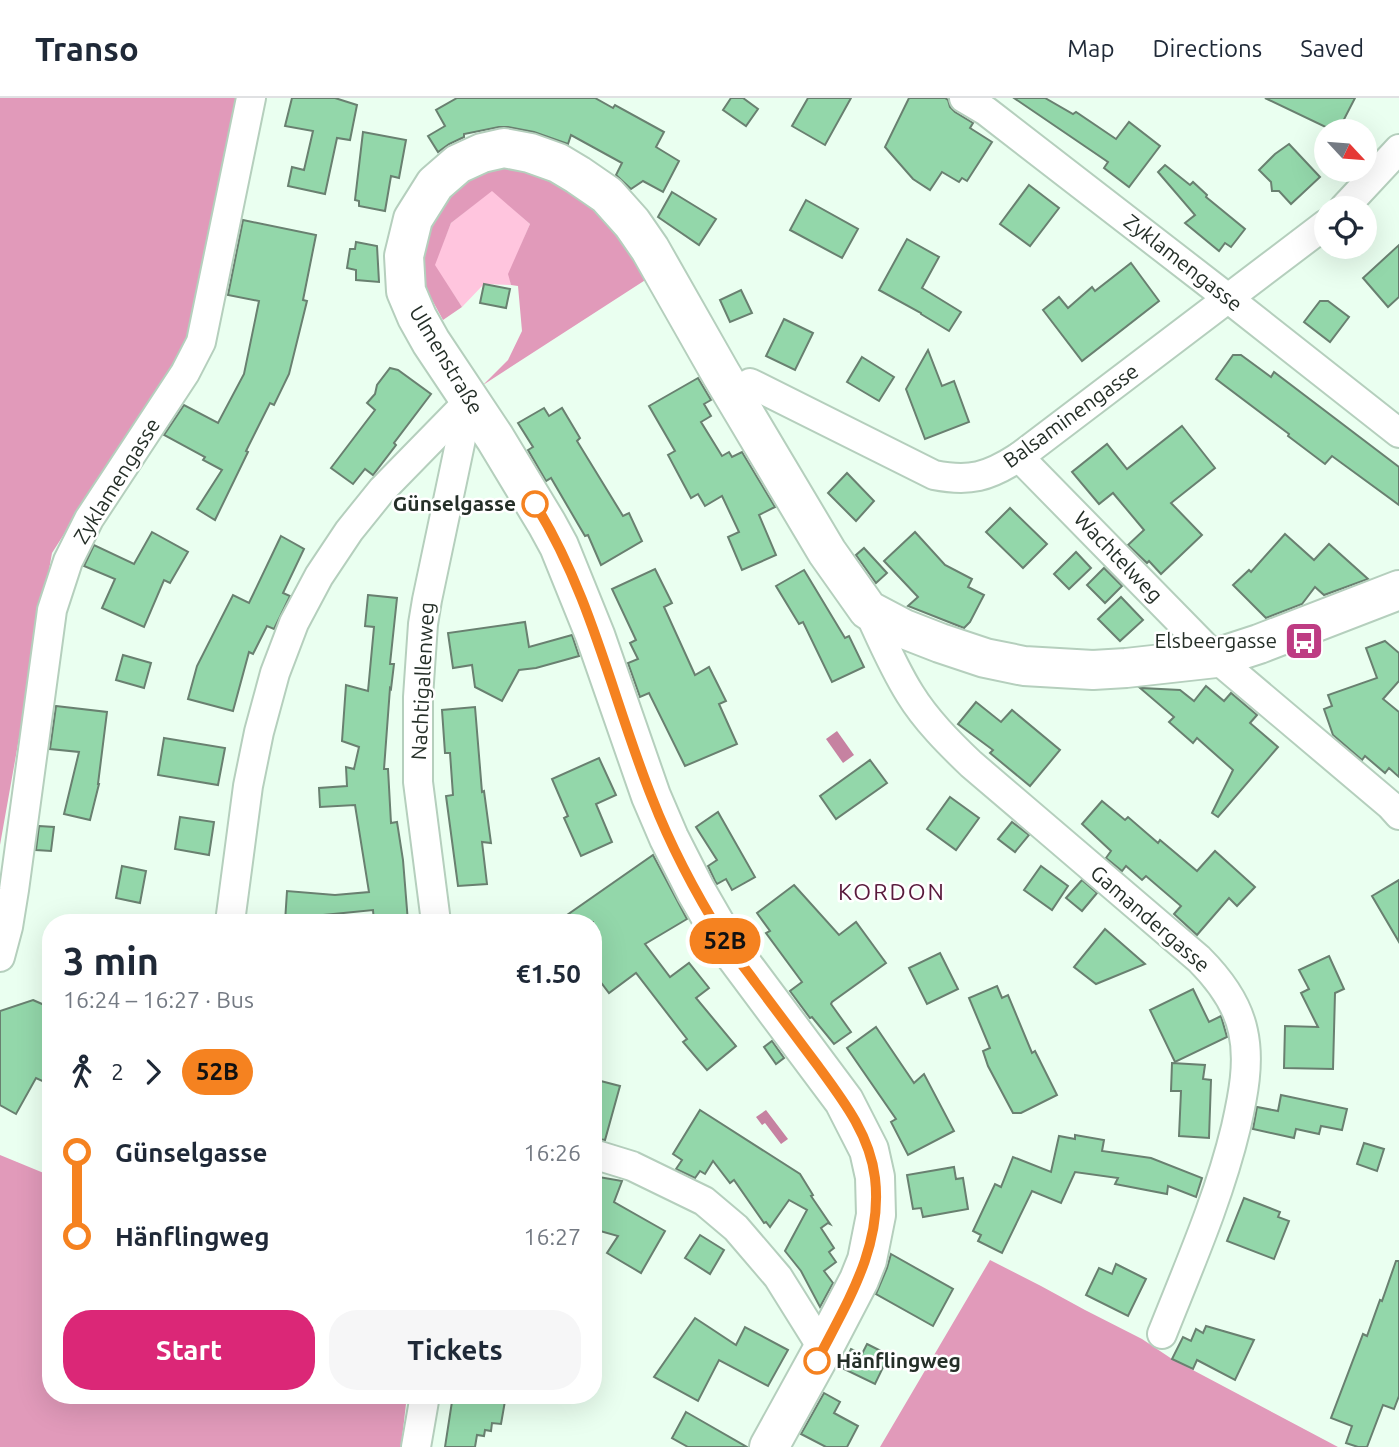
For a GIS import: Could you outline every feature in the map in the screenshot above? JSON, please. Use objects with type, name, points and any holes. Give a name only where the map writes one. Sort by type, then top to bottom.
[{"type":"street","name":"Zyklamengasse","points":[[0,957],[14,890],[52,610],[60,582],[89,519],[185,373],[201,342],[251,98]]},
{"type":"street","name":"Zyklamengasse","points":[[964,98],[986,111],[1399,433]]},
{"type":"street","name":"Ulmenstraße","points":[[769,1447],[859,1280],[872,1241],[876,1215],[875,1177],[869,1150],[844,1101],[726,943],[696,891],[651,796],[595,635],[559,546],[495,438],[430,342],[406,291],[404,256],[413,219],[435,184],[458,164],[482,153],[504,148],[530,153],[558,163],[607,195],[632,223],[650,249],[827,552],[868,611],[904,629],[985,658],[1024,666],[1093,670],[1126,668],[1216,658],[1301,629],[1399,590]]},
{"type":"street","points":[[1355,196],[1399,149]]},
{"type":"street","name":"Balsaminengasse","points":[[750,383],[934,475],[960,479],[978,477],[1001,469],[1019,457],[1314,233]]},
{"type":"street","points":[[231,914],[248,786],[259,732],[275,673],[294,623],[319,576],[357,521],[382,491],[469,401]]},
{"type":"street","name":"Nachtigallenweg","points":[[435,914],[418,782],[418,697],[427,600],[469,401]]},
{"type":"street","name":"Wachtelweg","points":[[1019,457],[1216,658]]},
{"type":"street","name":"Gamandergasse","points":[[868,611],[911,695],[948,742],[1199,959],[1227,991],[1237,1011],[1245,1049],[1245,1072],[1238,1118],[1220,1185],[1162,1334]]},
{"type":"street","points":[[1216,658],[1399,815]]},
{"type":"street","points":[[602,1157],[632,1166],[704,1201],[736,1228],[778,1278],[823,1349]]},
{"type":"street","points":[[416,1447],[423,1404]]},
{"type":"shaded area","points":[[0,98],[239,98],[189,338],[52,553],[0,845]]},
{"type":"shaded area","points":[[503,165],[535,168],[602,213],[650,277],[483,385],[508,360],[522,331],[518,286],[511,285],[508,274],[530,224],[492,191],[451,223],[435,265],[462,307],[443,320],[424,285],[422,267],[426,232],[444,195],[472,173]]},
{"type":"shaded area","points":[[492,190],[530,224],[509,274],[511,285],[484,284],[462,307],[434,265],[451,223]]},
{"type":"shaded area","points":[[837,731],[854,755],[843,763],[826,739]]},
{"type":"shaded area","points":[[766,1110],[788,1139],[781,1144],[765,1123],[762,1125],[756,1117]]},
{"type":"shaded area","points":[[0,1155],[42,1172],[42,1404],[406,1404],[401,1447],[0,1447]]},
{"type":"shaded area","points":[[990,1260],[1142,1339],[1172,1359],[1338,1447],[880,1447]]},
{"type":"building","points":[[292,98],[335,98],[357,105],[350,140],[337,138],[325,194],[288,186],[292,167],[304,170],[313,131],[285,126]]},
{"type":"building","points":[[457,98],[595,98],[613,108],[615,105],[664,132],[656,147],[679,161],[663,192],[643,181],[631,189],[616,175],[622,163],[571,135],[568,144],[534,132],[499,127],[464,134],[464,137],[438,152],[428,136],[445,126],[436,110]]},
{"type":"building","points":[[731,98],[743,98],[758,109],[746,126],[723,110]]},
{"type":"building","points":[[808,98],[851,98],[825,145],[792,126]]},
{"type":"building","points":[[909,98],[945,98],[955,112],[973,123],[970,128],[992,142],[967,181],[962,178],[959,182],[942,172],[930,190],[913,179],[885,147]]},
{"type":"building","points":[[1014,98],[1045,98],[1073,114],[1076,112],[1116,139],[1129,122],[1160,146],[1129,187],[1104,168],[1108,162]]},
{"type":"building","points":[[1265,98],[1355,98],[1344,119],[1314,119],[1314,121]]},
{"type":"building","points":[[363,132],[406,140],[399,178],[391,176],[385,211],[359,206],[359,201],[355,200]]},
{"type":"building","points":[[1289,144],[1314,171],[1315,182],[1291,204],[1279,191],[1272,191],[1271,182],[1259,170]]},
{"type":"building","points":[[1165,165],[1190,185],[1193,182],[1206,197],[1245,229],[1231,247],[1225,243],[1219,251],[1185,223],[1195,215],[1158,172]]},
{"type":"building","points":[[1029,185],[1059,208],[1030,246],[1000,224]]},
{"type":"building","points":[[672,192],[716,219],[699,245],[658,217]]},
{"type":"building","points":[[806,200],[858,229],[842,258],[790,230]]},
{"type":"building","points":[[243,220],[316,235],[303,300],[307,301],[289,374],[274,405],[270,403],[215,520],[197,509],[222,470],[203,460],[205,457],[164,435],[184,405],[218,423],[244,374],[259,301],[228,295]]},
{"type":"building","points":[[907,239],[939,257],[922,288],[961,312],[949,331],[879,290]]},
{"type":"building","points":[[356,242],[377,246],[379,282],[356,280],[356,270],[347,268],[350,249],[355,249]]},
{"type":"building","points":[[1399,245],[1399,297],[1388,307],[1363,278]]},
{"type":"building","points":[[1131,263],[1159,301],[1082,361],[1043,310],[1059,297],[1068,308],[1092,287],[1095,291]]},
{"type":"building","points":[[484,284],[510,289],[506,308],[480,303]]},
{"type":"building","points":[[741,290],[752,313],[730,322],[720,300]]},
{"type":"building","points":[[1320,301],[1328,301],[1349,317],[1330,342],[1304,322]]},
{"type":"building","points":[[784,319],[813,333],[795,370],[766,356]]},
{"type":"building","points":[[928,350],[942,386],[954,381],[969,422],[925,439],[906,389]]},
{"type":"building","points":[[1233,355],[1241,355],[1271,377],[1274,372],[1399,467],[1399,505],[1332,456],[1325,464],[1216,379]]},
{"type":"building","points":[[862,357],[894,377],[879,401],[847,382]]},
{"type":"building","points":[[390,368],[398,370],[431,394],[373,475],[365,469],[353,484],[331,468],[375,410],[367,403]]},
{"type":"building","points":[[698,378],[711,400],[704,404],[711,416],[701,422],[722,456],[729,452],[732,457],[742,452],[775,507],[759,515],[776,555],[742,570],[728,537],[739,532],[722,496],[705,506],[698,494],[691,498],[668,455],[675,451],[649,406]]},
{"type":"building","points":[[544,408],[549,416],[562,408],[580,438],[577,441],[623,516],[629,513],[642,541],[601,565],[588,535],[585,536],[551,478],[546,481],[528,450],[533,447],[518,423]]},
{"type":"building","points":[[1182,426],[1215,468],[1171,503],[1202,535],[1161,574],[1128,545],[1144,530],[1113,493],[1099,504],[1072,472],[1107,444],[1127,469]]},
{"type":"building","points":[[847,473],[874,501],[856,521],[828,493]]},
{"type":"building","points":[[1010,508],[1047,544],[1023,568],[986,532]]},
{"type":"building","points":[[152,532],[188,552],[170,583],[164,580],[144,627],[102,608],[115,579],[84,566],[94,545],[134,564]]},
{"type":"building","points":[[915,532],[945,565],[972,579],[968,587],[984,595],[964,628],[908,606],[918,597],[884,561]]},
{"type":"building","points":[[1285,534],[1314,560],[1329,544],[1368,579],[1324,595],[1315,587],[1302,604],[1266,618],[1233,585],[1249,570],[1251,572]]},
{"type":"building","points":[[281,536],[304,549],[283,593],[290,596],[274,629],[267,626],[253,654],[249,652],[233,711],[188,699],[197,666],[233,595],[249,603]]},
{"type":"building","points":[[864,548],[887,573],[876,583],[856,555]]},
{"type":"building","points":[[1076,552],[1091,568],[1069,589],[1054,574]]},
{"type":"building","points":[[1104,568],[1122,586],[1105,603],[1087,585]]},
{"type":"building","points":[[655,569],[672,603],[664,607],[695,675],[709,667],[726,701],[719,704],[737,744],[685,766],[649,693],[640,697],[628,663],[638,659],[630,643],[636,640],[612,589]]},
{"type":"building","points":[[804,570],[845,638],[849,636],[864,667],[832,682],[803,622],[799,624],[776,586]]},
{"type":"building","points":[[368,595],[397,598],[384,769],[388,769],[391,823],[397,822],[407,914],[373,914],[373,910],[334,914],[286,914],[287,891],[335,895],[369,892],[355,805],[320,807],[319,788],[347,786],[346,767],[354,769],[359,747],[342,741],[346,685],[368,691],[374,627],[365,626]]},
{"type":"building","points":[[1121,597],[1143,620],[1120,641],[1098,619]]},
{"type":"building","points":[[525,622],[529,647],[572,635],[579,656],[519,670],[502,701],[475,687],[472,665],[453,668],[448,633]]},
{"type":"building","points":[[1385,641],[1399,653],[1399,681],[1383,699],[1399,712],[1399,777],[1389,768],[1385,773],[1365,756],[1362,760],[1333,735],[1324,709],[1332,706],[1328,695],[1377,678],[1366,648]]},
{"type":"building","points":[[123,655],[151,663],[144,688],[116,680]]},
{"type":"building","points":[[1206,686],[1224,701],[1231,693],[1257,715],[1250,723],[1278,747],[1218,817],[1212,813],[1233,770],[1197,738],[1193,743],[1169,722],[1174,717],[1140,688],[1180,690],[1194,701]]},
{"type":"building","points":[[976,702],[1001,722],[1012,710],[1060,750],[1030,786],[990,753],[993,750],[958,724]]},
{"type":"building","points":[[56,706],[107,712],[99,784],[90,820],[64,814],[79,752],[50,749]]},
{"type":"building","points":[[475,707],[482,792],[484,791],[491,843],[482,842],[487,884],[458,886],[446,796],[453,795],[450,753],[445,753],[442,710]]},
{"type":"building","points":[[164,738],[225,748],[218,785],[158,775]]},
{"type":"building","points":[[599,758],[616,795],[596,804],[612,842],[581,856],[564,818],[568,816],[552,779]]},
{"type":"building","points":[[870,760],[887,783],[836,819],[820,796]]},
{"type":"building","points":[[950,797],[979,818],[956,850],[927,829]]},
{"type":"building","points":[[1102,801],[1125,820],[1128,817],[1158,843],[1160,840],[1197,871],[1215,851],[1255,887],[1237,906],[1229,898],[1197,935],[1174,914],[1181,906],[1146,876],[1142,880],[1126,866],[1122,871],[1106,858],[1111,851],[1082,824]]},
{"type":"building","points":[[718,812],[755,877],[732,890],[726,879],[717,884],[715,881],[708,866],[717,860],[696,827]]},
{"type":"building","points":[[180,817],[214,822],[209,855],[175,849]]},
{"type":"building","points":[[1012,822],[1029,835],[1015,852],[998,839]]},
{"type":"building","points":[[39,826],[54,827],[51,851],[36,850]]},
{"type":"building","points":[[653,855],[687,919],[645,944],[670,977],[689,963],[709,988],[696,998],[736,1046],[707,1070],[683,1042],[687,1039],[636,973],[609,993],[602,984],[602,914],[568,914]]},
{"type":"building","points":[[122,866],[146,871],[140,903],[116,898]]},
{"type":"building","points":[[1041,866],[1068,886],[1052,910],[1024,890]]},
{"type":"building","points":[[1082,880],[1097,893],[1082,911],[1066,898]]},
{"type":"building","points":[[1399,880],[1399,942],[1372,896]]},
{"type":"building","points":[[794,885],[839,935],[856,922],[886,963],[832,1002],[851,1032],[834,1044],[790,991],[802,982],[766,933],[770,931],[757,913]]},
{"type":"building","points":[[1105,929],[1145,964],[1096,984],[1074,967]]},
{"type":"building","points":[[940,953],[958,989],[927,1004],[909,968]]},
{"type":"building","points":[[1329,956],[1344,989],[1335,993],[1333,1069],[1284,1068],[1285,1026],[1318,1027],[1301,993],[1309,989],[1299,970]]},
{"type":"building","points":[[997,986],[1002,998],[1008,995],[1032,1053],[1035,1051],[1057,1095],[1021,1113],[1013,1113],[988,1066],[983,1051],[990,1048],[969,998]]},
{"type":"building","points":[[1193,989],[1209,1022],[1221,1016],[1227,1037],[1175,1062],[1150,1010]]},
{"type":"building","points":[[33,1000],[42,1004],[42,1081],[36,1078],[16,1114],[0,1105],[0,1011]]},
{"type":"building","points":[[876,1027],[914,1083],[924,1074],[954,1131],[908,1155],[891,1122],[896,1119],[847,1048]]},
{"type":"building","points":[[772,1041],[784,1058],[776,1064],[764,1047]]},
{"type":"building","points":[[1172,1063],[1205,1065],[1203,1079],[1211,1080],[1209,1138],[1179,1136],[1181,1091],[1171,1091]]},
{"type":"building","points":[[602,1081],[620,1086],[605,1140],[602,1140]]},
{"type":"building","points":[[1281,1095],[1347,1109],[1342,1130],[1321,1126],[1319,1134],[1296,1129],[1294,1138],[1253,1129],[1257,1107],[1278,1111]]},
{"type":"building","points":[[700,1110],[800,1174],[813,1195],[811,1196],[830,1224],[821,1228],[834,1248],[829,1252],[836,1262],[824,1271],[833,1283],[820,1307],[801,1271],[785,1251],[807,1210],[789,1200],[770,1227],[764,1223],[734,1180],[730,1183],[713,1161],[705,1174],[700,1171],[695,1178],[676,1169],[682,1160],[673,1154]]},
{"type":"building","points":[[1075,1135],[1104,1140],[1102,1151],[1151,1158],[1202,1178],[1196,1197],[1168,1186],[1167,1194],[1115,1184],[1118,1178],[1075,1172],[1061,1203],[1032,1191],[1002,1253],[978,1241],[981,1235],[973,1231],[995,1184],[1001,1187],[1013,1157],[1051,1172],[1059,1136],[1075,1139]]},
{"type":"building","points":[[1364,1143],[1384,1149],[1377,1171],[1357,1164]]},
{"type":"building","points":[[954,1167],[956,1179],[963,1178],[968,1209],[923,1217],[921,1208],[913,1209],[907,1175]]},
{"type":"building","points":[[602,1178],[622,1181],[614,1202],[665,1231],[641,1273],[607,1253],[618,1236],[602,1232]]},
{"type":"building","points":[[1244,1198],[1280,1212],[1278,1217],[1289,1221],[1274,1259],[1227,1241]]},
{"type":"building","points":[[700,1235],[724,1250],[710,1274],[685,1258]]},
{"type":"building","points":[[891,1254],[953,1289],[933,1326],[876,1294]]},
{"type":"building","points":[[1396,1261],[1399,1261],[1399,1396],[1394,1409],[1383,1405],[1367,1447],[1358,1447],[1346,1443],[1352,1426],[1331,1418],[1363,1334],[1367,1336]]},
{"type":"building","points":[[1116,1264],[1146,1279],[1128,1316],[1086,1295],[1099,1268],[1112,1274]]},
{"type":"building","points":[[695,1318],[736,1345],[745,1327],[788,1350],[768,1386],[719,1360],[698,1401],[654,1377]]},
{"type":"building","points":[[1206,1326],[1254,1340],[1235,1380],[1197,1360],[1193,1369],[1172,1359],[1183,1337],[1191,1341],[1196,1329],[1203,1333]]},
{"type":"building","points":[[867,1344],[889,1355],[875,1384],[842,1368],[851,1349],[862,1354]]},
{"type":"building","points":[[824,1393],[840,1402],[834,1413],[858,1426],[847,1447],[826,1447],[801,1434]]},
{"type":"building","points":[[452,1404],[504,1404],[501,1424],[492,1423],[491,1431],[485,1430],[484,1436],[477,1435],[475,1447],[445,1447]]},
{"type":"building","points":[[686,1412],[747,1447],[688,1447],[672,1438]]},
{"type":"bus line","name":"52B","points":[[535,504],[559,546],[595,635],[651,796],[696,891],[726,943],[844,1101],[869,1150],[876,1197],[872,1241],[859,1280],[817,1361]]},
{"type":"place","name":"Günselgasse","points":[[535,504]]},
{"type":"place","name":"Elsbeergasse","points":[[1304,641]]},
{"type":"place","name":"Hänflingweg","points":[[817,1361]]},
{"type":"district","name":"KORDON","points":[[892,892]]}]
